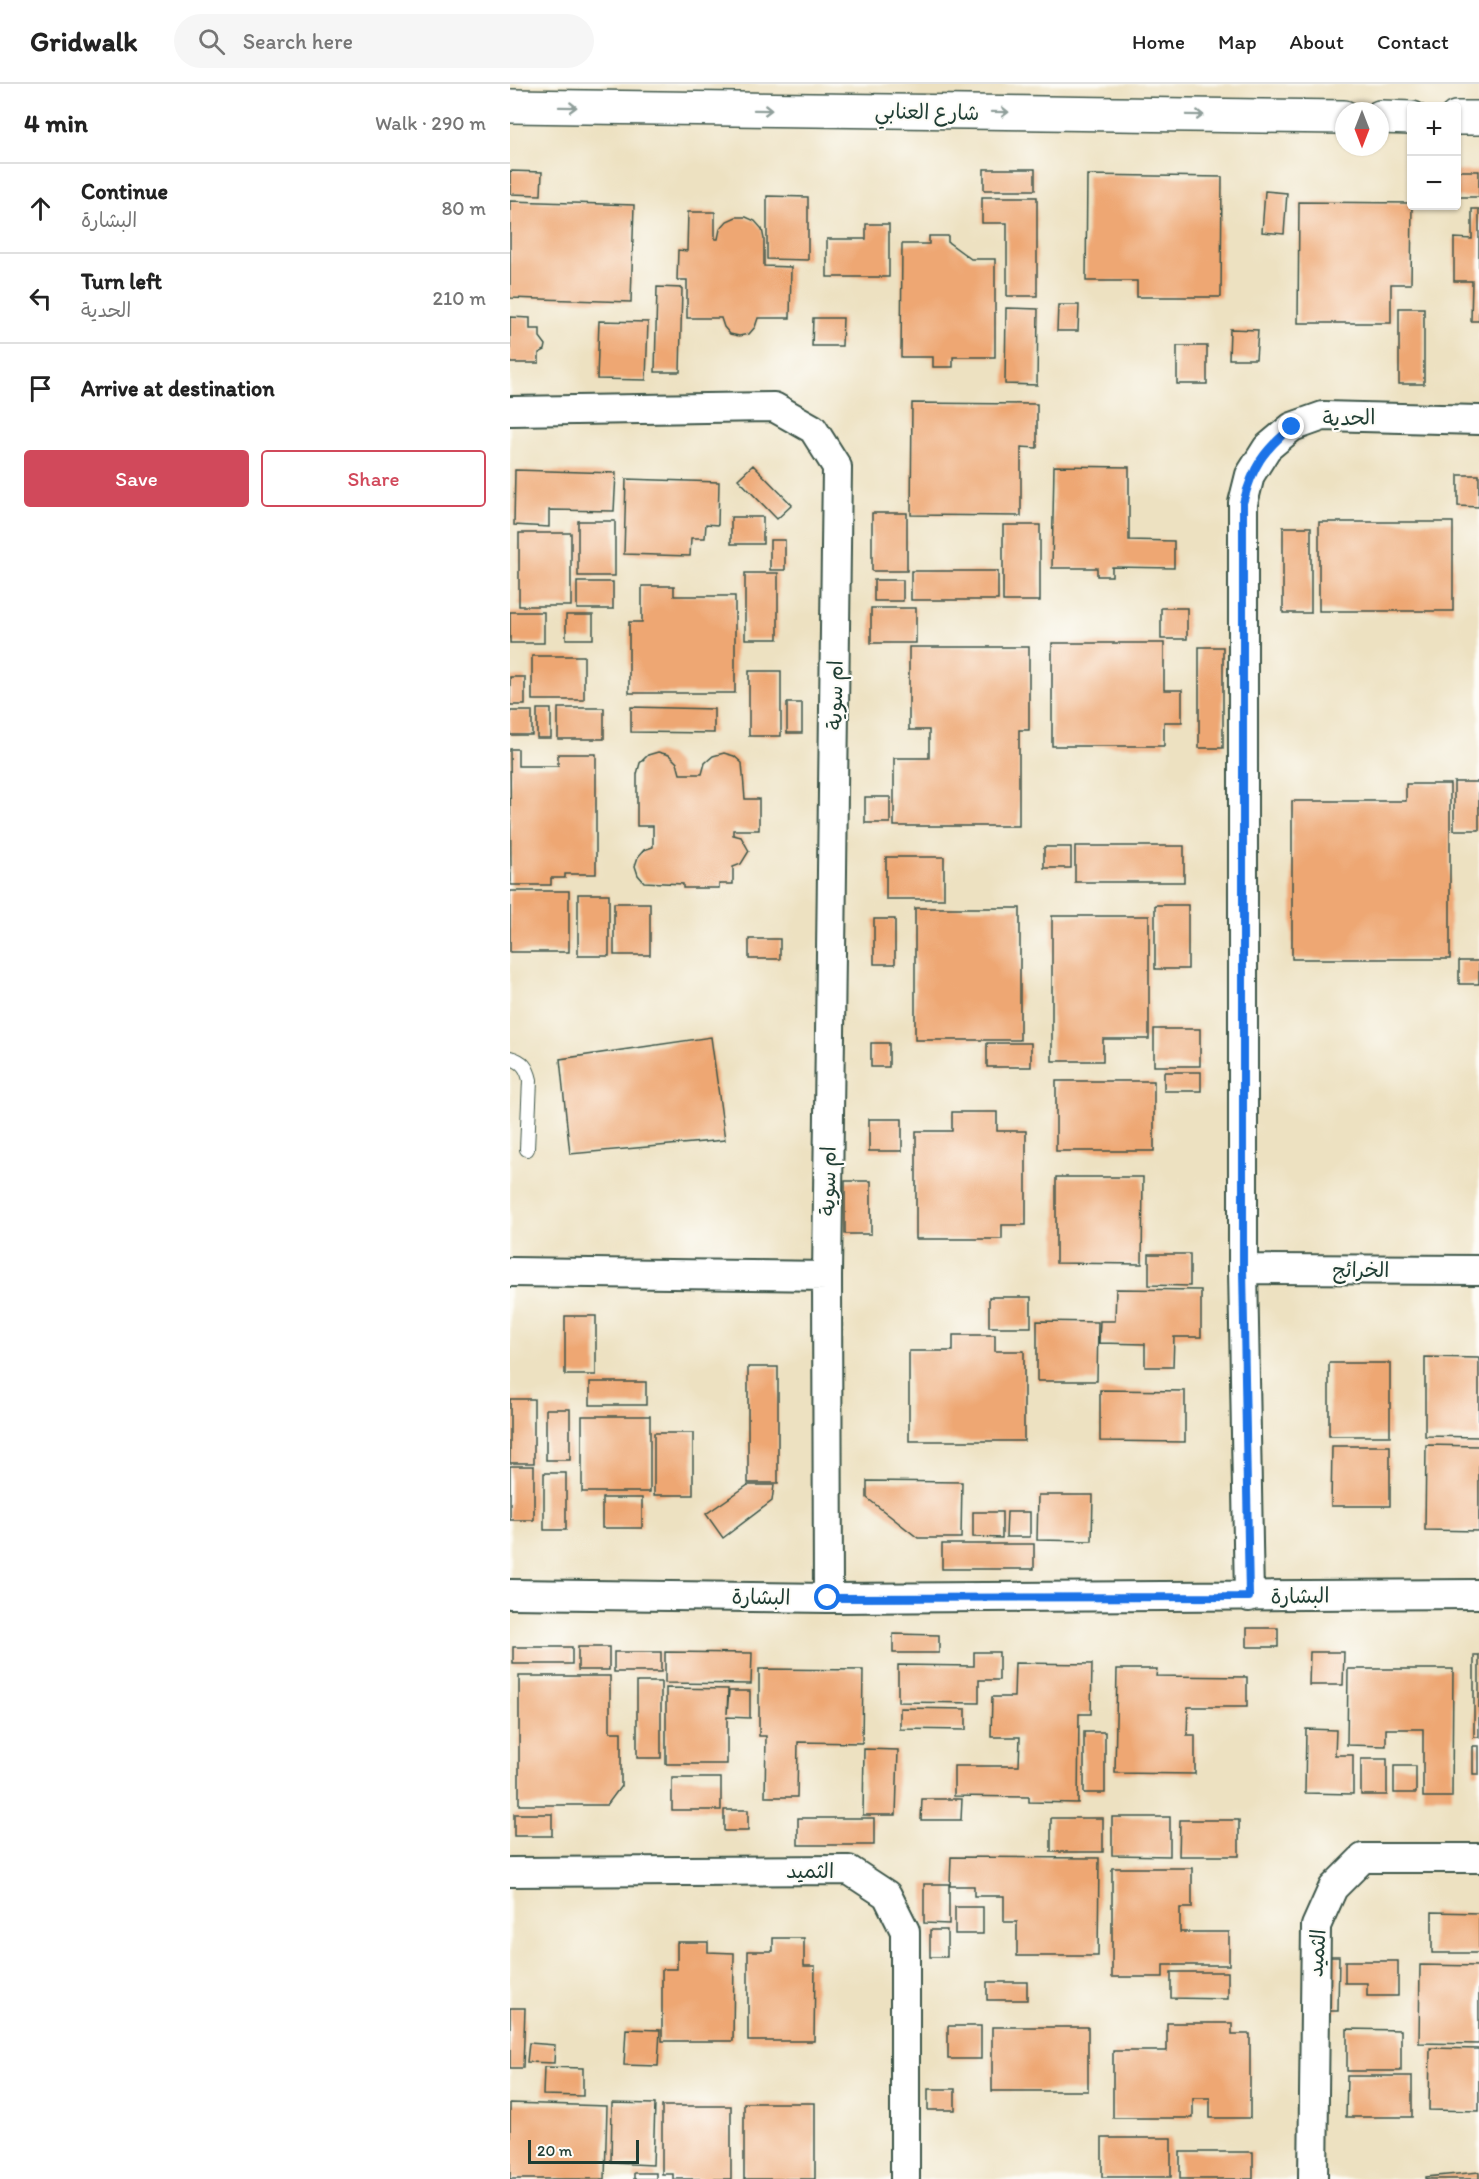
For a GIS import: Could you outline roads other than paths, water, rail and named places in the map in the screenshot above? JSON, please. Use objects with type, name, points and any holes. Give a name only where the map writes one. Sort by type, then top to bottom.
[{"type":"street","name":"شارع العنابي","points":[[510,106],[1335,117]]},
{"type":"street","points":[[1389,117],[1407,118]]},
{"type":"street","points":[[1461,118],[1479,118]]},
{"type":"street","name":"ام سوية","points":[[510,411],[774,406],[813,429],[837,467],[827,1276],[828,1598]]},
{"type":"street","name":"الحدية","points":[[1249,1597],[1243,1269],[1243,503],[1250,475],[1267,448],[1292,427],[1323,416],[1479,420]]},
{"type":"street","name":"الخرائج","points":[[1243,1269],[1479,1270]]},
{"type":"street","points":[[510,1272],[827,1276]]},
{"type":"street","name":"البشارة","points":[[510,1594],[828,1598],[1249,1597],[1479,1593]]},
{"type":"street","name":"الثميد","points":[[1312,2179],[1316,1926],[1333,1888],[1363,1858],[1479,1858]]},
{"type":"street","name":"الثميد","points":[[510,1872],[849,1870],[888,1895],[905,1930],[905,2179]]},
{"type":"lane","points":[[510,1058],[519,1060],[527,1069],[530,1080],[527,1149]]}]
